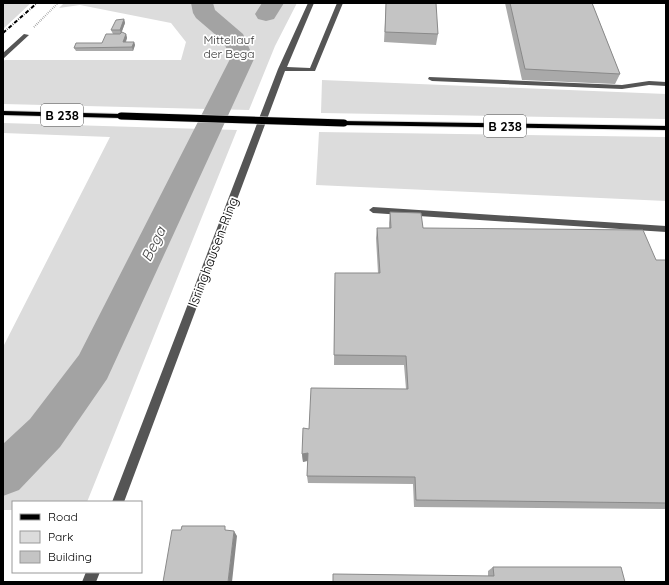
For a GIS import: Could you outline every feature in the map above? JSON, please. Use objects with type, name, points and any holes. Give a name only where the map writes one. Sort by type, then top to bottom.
[{"type":"main road","name":"B 238","points":[[3,113],[344,123],[666,128]]},
{"type":"street","name":"Isringhausen-Ring","points":[[118,501],[282,69],[311,3]]},
{"type":"street","points":[[282,69],[313,70],[340,3]]},
{"type":"street","points":[[3,57],[26,35]]},
{"type":"street","points":[[432,79],[622,87],[649,83],[666,84]]},
{"type":"street","points":[[373,210],[666,229]]},
{"type":"path","points":[[26,35],[58,3]]},
{"type":"green space","points":[[3,3],[31,3],[3,29]]},
{"type":"green space","name":"Mittellauf der Bega","points":[[64,3],[297,3],[275,46],[249,110],[3,104],[3,61],[5,60],[181,60],[186,42],[171,23],[80,5],[59,8]]},
{"type":"green space","points":[[322,80],[666,94],[666,119],[321,113]]},
{"type":"green space","points":[[3,123],[237,130],[87,501],[12,501],[12,510],[3,510],[3,347],[110,137],[3,133]]},
{"type":"green space","points":[[319,132],[666,137],[666,201],[316,185]]},
{"type":"building","points":[[386,3],[436,3],[438,34],[385,32]]},
{"type":"building","points":[[510,3],[592,3],[620,74],[525,69]]},
{"type":"building","points":[[124,19],[120,30],[111,30],[116,20]]},
{"type":"building","points":[[122,32],[126,34],[123,42],[134,42],[132,47],[74,48],[76,43],[102,43],[106,34],[120,34]]},
{"type":"building","points":[[390,212],[421,213],[423,228],[643,230],[656,260],[666,260],[666,503],[416,500],[415,477],[307,476],[308,453],[302,454],[303,428],[309,429],[311,388],[408,389],[406,356],[334,355],[335,273],[380,273],[377,228],[391,228]]},
{"type":"building","points":[[182,526],[225,526],[225,530],[234,531],[228,582],[163,582],[172,530],[181,530]]},
{"type":"building","points":[[493,567],[621,567],[625,582],[333,582],[333,574],[494,576]]},
{"type":"waterway","name":"Bega","points":[[3,474],[45,433],[93,367],[242,59],[235,39],[204,13],[202,3]]},
{"type":"waterway","name":"Bega","points":[[266,14],[273,3]]},
{"type":"railway","points":[[3,33],[37,3]]}]
